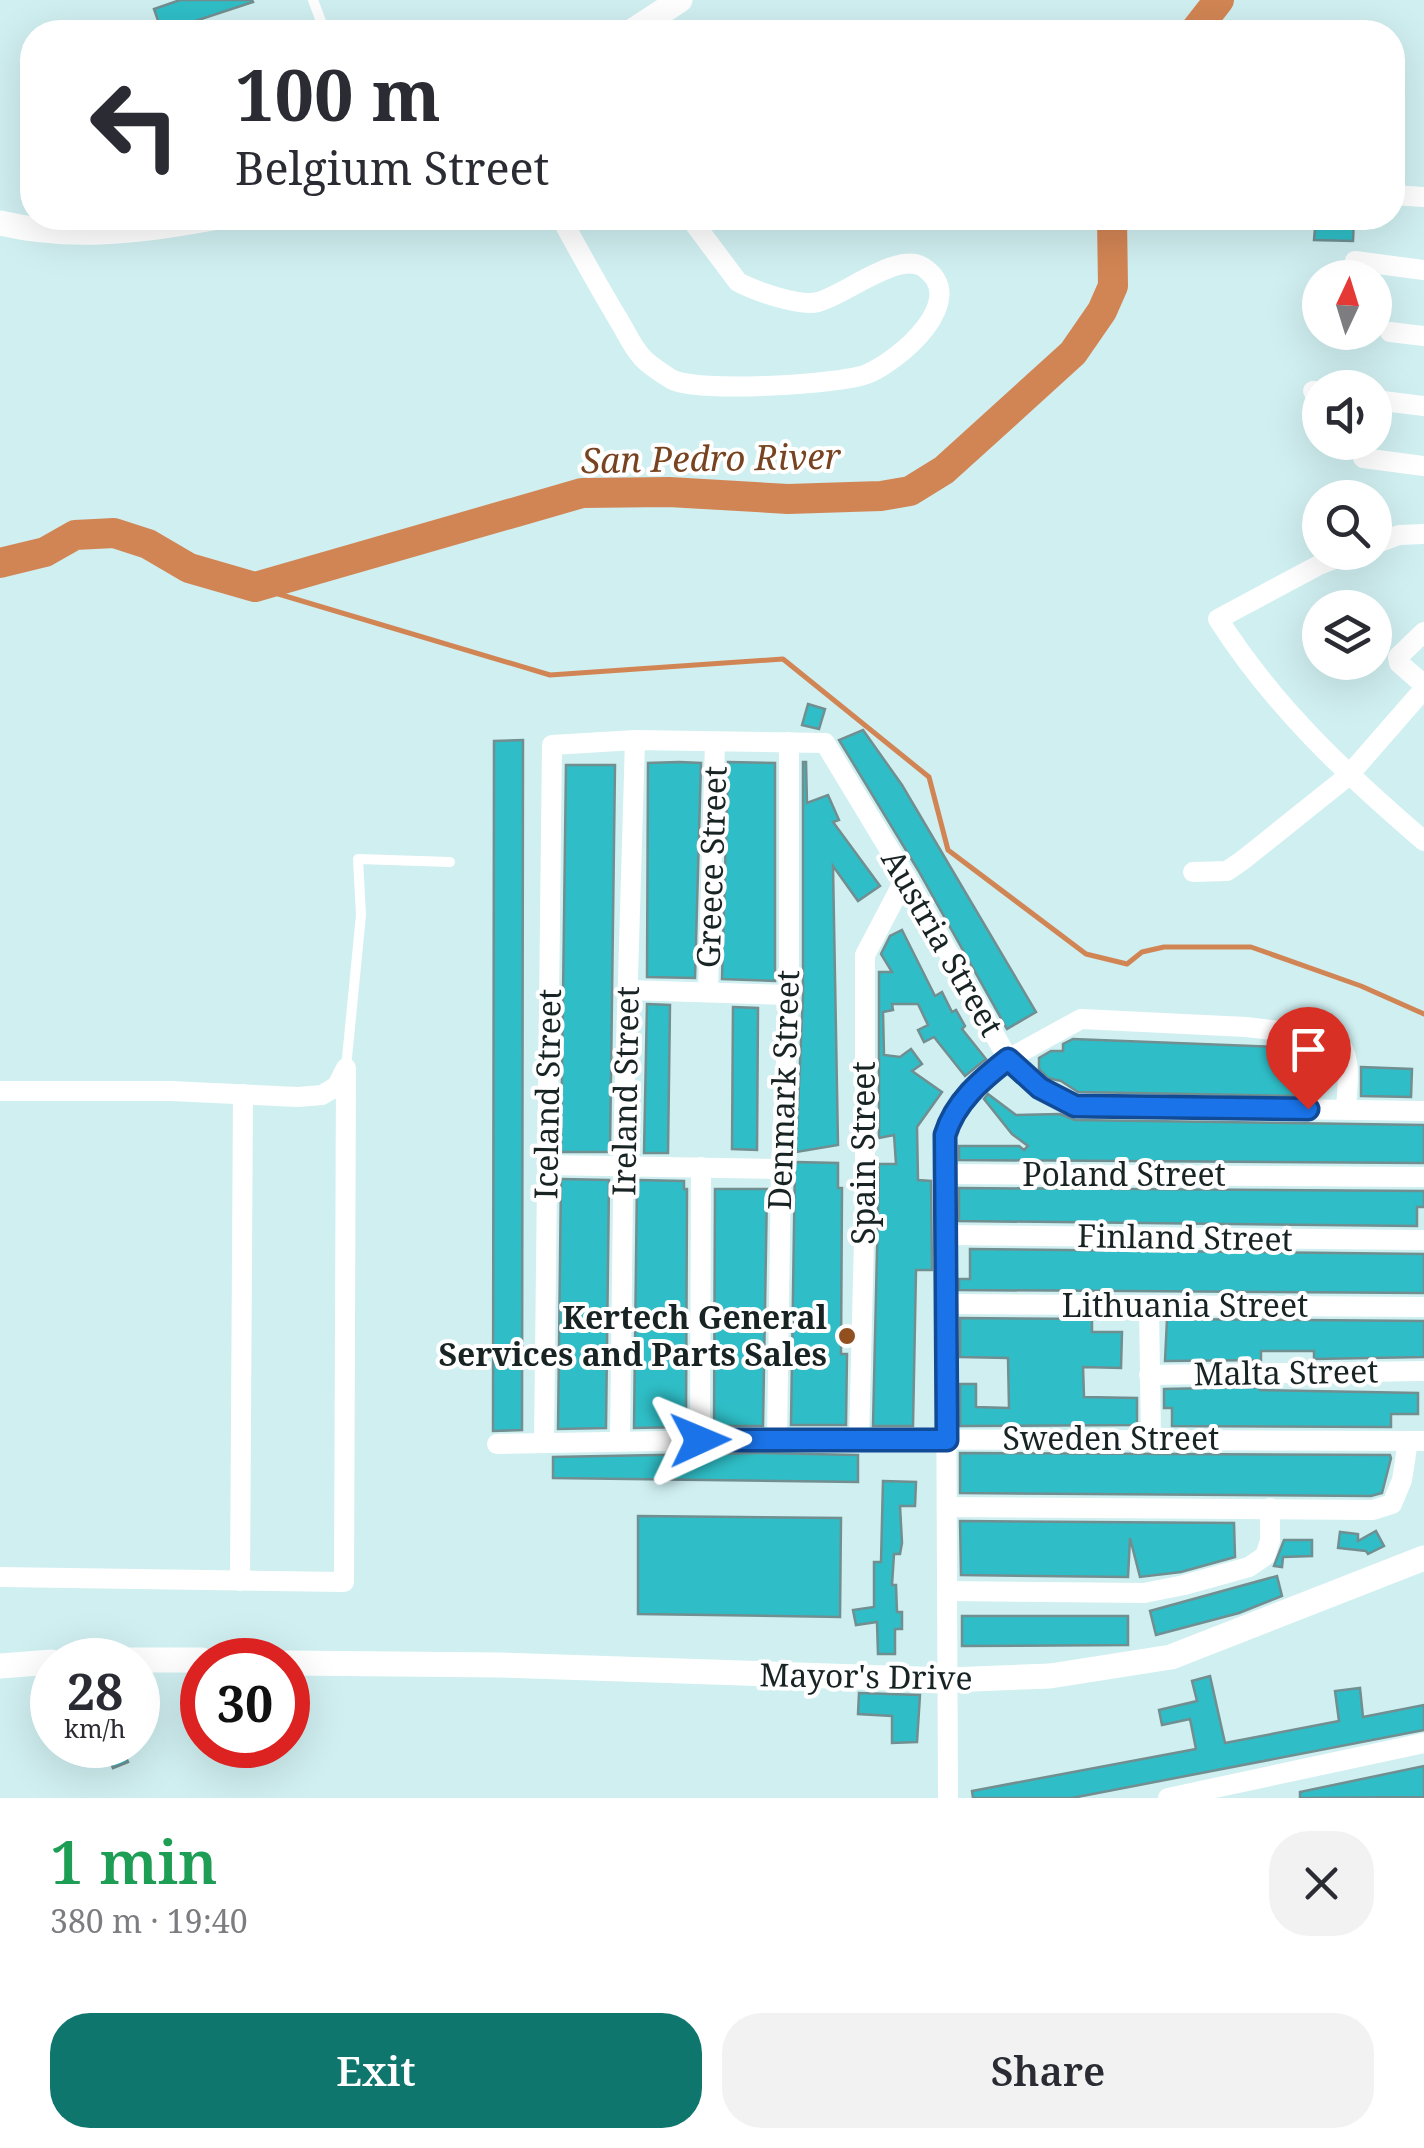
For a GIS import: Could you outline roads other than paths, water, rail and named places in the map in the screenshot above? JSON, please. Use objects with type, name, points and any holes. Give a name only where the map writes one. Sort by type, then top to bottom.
[{"type":"street","points":[[649,20],[680,0]]},
{"type":"street","points":[[30,230],[148,230]]},
{"type":"street","points":[[568,230],[641,357],[676,382],[789,388],[867,374],[910,347],[936,314],[940,294],[937,283],[925,268],[914,264],[880,271],[856,287],[816,303],[738,282],[699,230]]},
{"type":"street","points":[[1392,266],[1424,270]]},
{"type":"street","points":[[1392,332],[1424,336]]},
{"type":"street","points":[[1392,402],[1424,406]]},
{"type":"street","points":[[1378,460],[1424,466]]},
{"type":"street","points":[[1392,537],[1424,534]]},
{"type":"street","points":[[1310,570],[1218,619],[1254,674],[1348,776],[1424,841]]},
{"type":"street","points":[[1194,872],[1227,871],[1348,776],[1423,690],[1423,684],[1398,658],[1424,632]]},
{"type":"street","name":"Austria Street","points":[[552,746],[635,740],[825,743],[1008,1059],[1040,1088],[1075,1106],[1424,1111]]},
{"type":"street","name":"Ireland Street","points":[[620,1441],[635,740]]},
{"type":"street","name":"Greece Street","points":[[708,992],[715,742]]},
{"type":"street","name":"Denmark Street","points":[[777,1439],[781,1169],[789,994],[788,742]]},
{"type":"street","name":"Iceland Street","points":[[544,1443],[552,746]]},
{"type":"street","name":"Spain Street","points":[[859,1439],[865,1200],[865,955],[906,877]]},
{"type":"street","points":[[628,990],[789,994]]},
{"type":"street","points":[[948,1798],[945,1135],[950,1118],[983,1079],[1008,1059],[1081,1018],[1246,1026],[1334,1037],[1345,1046],[1346,1110]]},
{"type":"street","points":[[0,1091],[322,1095],[337,1086],[346,1068]]},
{"type":"street","points":[[0,1578],[344,1582],[346,1068]]},
{"type":"street","points":[[240,1580],[243,1094]]},
{"type":"street","points":[[548,1166],[781,1169]]},
{"type":"street","points":[[700,1440],[701,1167]]},
{"type":"street","name":"Poland Street","points":[[945,1174],[1424,1177]]},
{"type":"street","name":"Finland Street","points":[[946,1235],[1424,1240]]},
{"type":"street","name":"Lithuania Street","points":[[947,1304],[1424,1307]]},
{"type":"street","points":[[1149,1306],[1150,1439]]},
{"type":"street","name":"Malta Street","points":[[1149,1375],[1424,1370]]},
{"type":"street","name":"Sweden Street","points":[[497,1444],[777,1439],[1416,1441]]},
{"type":"street","points":[[948,1508],[1374,1510],[1392,1504],[1416,1441]]},
{"type":"street","points":[[947,1591],[1144,1593],[1184,1585],[1249,1567],[1265,1556],[1270,1541],[1270,1508]]},
{"type":"street","name":"Mayor's Drive","points":[[310,1663],[500,1665],[948,1680],[1050,1676],[1171,1656],[1424,1558]]},
{"type":"street","points":[[0,1666],[30,1664]]},
{"type":"street","points":[[1168,1798],[1424,1743]]},
{"type":"lane","points":[[346,1068],[361,915],[358,859],[450,862]]},
{"type":"waterway","name":"San Pedro River","points":[[1203,20],[1219,0]]},
{"type":"waterway","name":"San Pedro River","points":[[0,563],[45,552],[75,535],[114,533],[148,544],[189,568],[255,587],[582,493],[669,492],[788,499],[881,496],[910,491],[944,470],[1073,353],[1102,311],[1113,286],[1112,230]]},
{"type":"waterway","points":[[255,587],[550,675],[783,659],[929,777],[948,850],[1086,954],[1127,964],[1142,952],[1164,947],[1251,947],[1361,986],[1424,1014]]},
{"type":"place","name":"Kertech General Services and Parts Sales","points":[[847,1336]]}]
